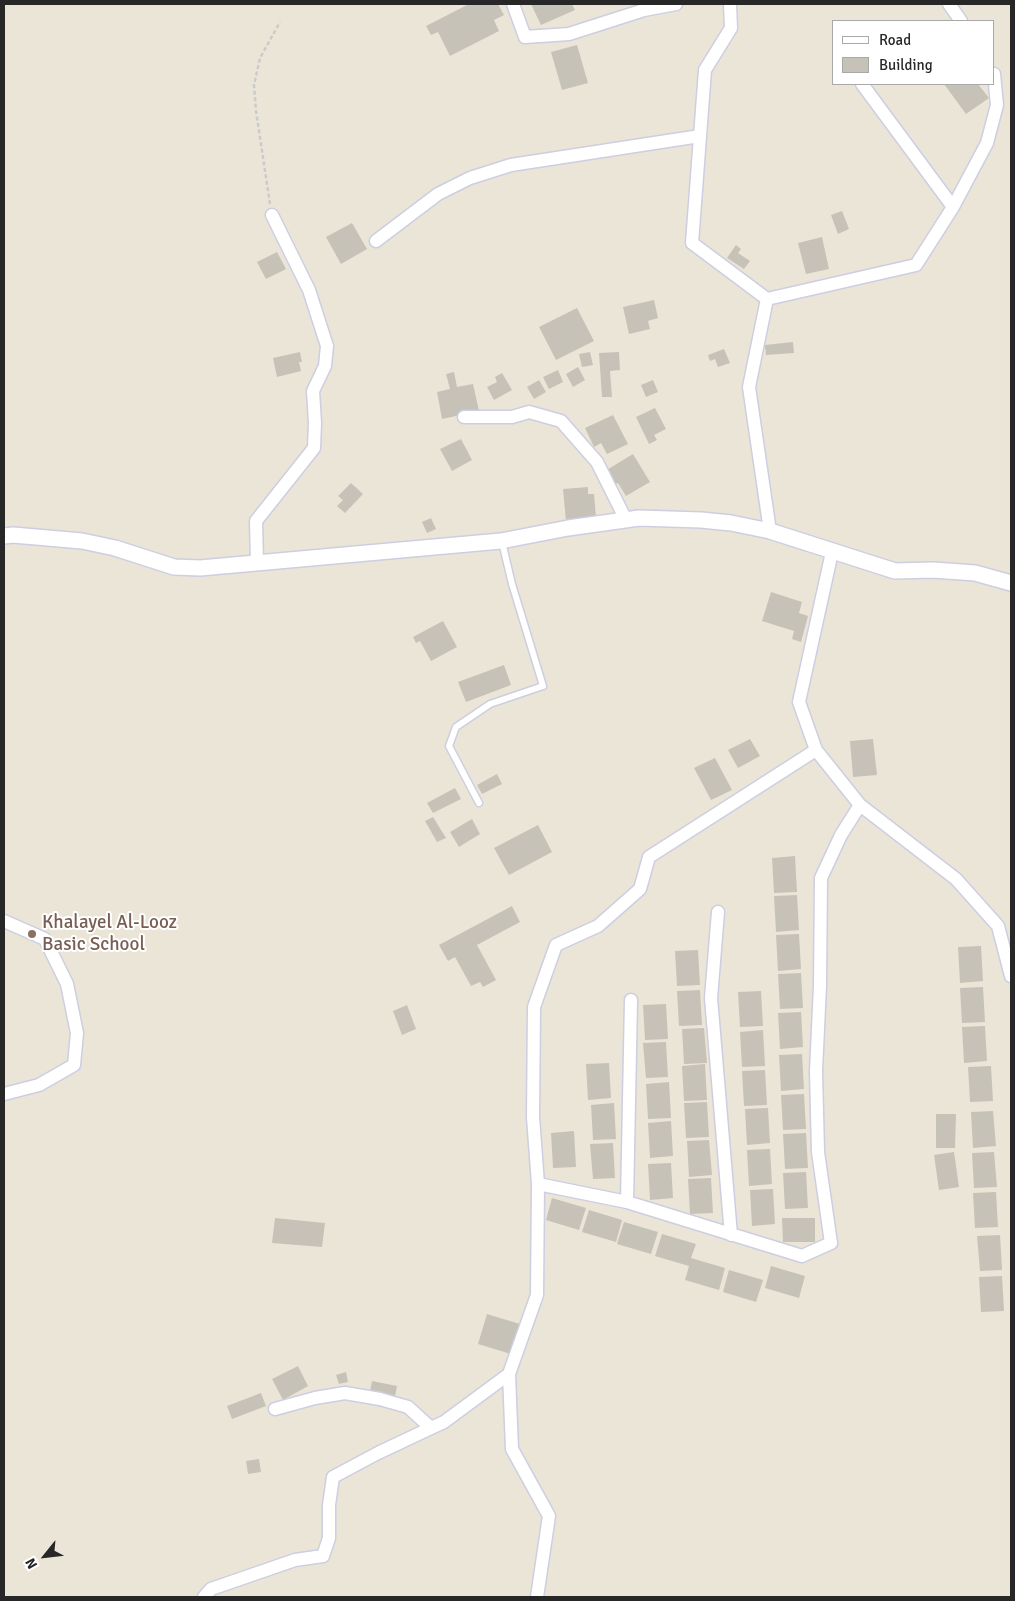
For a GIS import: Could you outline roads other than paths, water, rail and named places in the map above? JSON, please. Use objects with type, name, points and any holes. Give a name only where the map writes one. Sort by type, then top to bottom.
[{"type":"street","points":[[513,4],[525,37],[569,34],[644,10],[676,4]]},
{"type":"street","points":[[730,4],[732,28],[705,70],[692,243],[767,299],[916,265],[954,207],[987,143],[996,105],[995,85]]},
{"type":"street","points":[[949,4],[960,20]]},
{"type":"street","points":[[863,85],[954,207]]},
{"type":"street","points":[[376,241],[438,194],[470,178],[511,165],[700,136]]},
{"type":"street","points":[[258,564],[256,521],[314,448],[313,392],[325,366],[327,346],[309,290],[272,215]]},
{"type":"street","points":[[767,299],[749,387],[770,531]]},
{"type":"street","points":[[464,417],[512,417],[530,412],[561,421],[597,462],[626,520]]},
{"type":"street","points":[[4,536],[22,535],[82,541],[115,548],[174,567],[200,568],[502,540],[639,518],[701,520],[731,523],[770,531],[895,571],[933,570],[976,573],[1011,583]]},
{"type":"street","points":[[832,552],[799,702],[816,750],[860,805],[956,878],[998,926],[1011,976]]},
{"type":"street","points":[[537,1597],[549,1516],[512,1450],[509,1374],[537,1295],[538,1184],[533,1117],[534,1007],[556,945],[598,926],[640,888],[649,856],[816,750]]},
{"type":"street","points":[[538,1184],[627,1202],[802,1256],[831,1243],[818,1152],[816,1071],[820,986],[821,878],[840,835],[860,805]]},
{"type":"street","points":[[718,912],[711,998],[731,1235]]},
{"type":"street","points":[[4,920],[44,939],[67,984],[77,1033],[74,1065],[39,1085],[4,1094]]},
{"type":"street","points":[[627,1202],[631,1000]]},
{"type":"street","points":[[204,1597],[211,1589],[295,1560],[323,1556],[329,1538],[328,1505],[333,1477],[378,1453],[444,1422],[509,1374]]},
{"type":"street","points":[[275,1409],[315,1398],[345,1393],[380,1399],[408,1407],[431,1428]]},
{"type":"lane","points":[[479,803],[449,746],[456,727],[490,704],[543,686],[512,584],[502,540]]},
{"type":"place","name":"Khalayel Al-Looz Basic School","points":[[32,934]]}]
